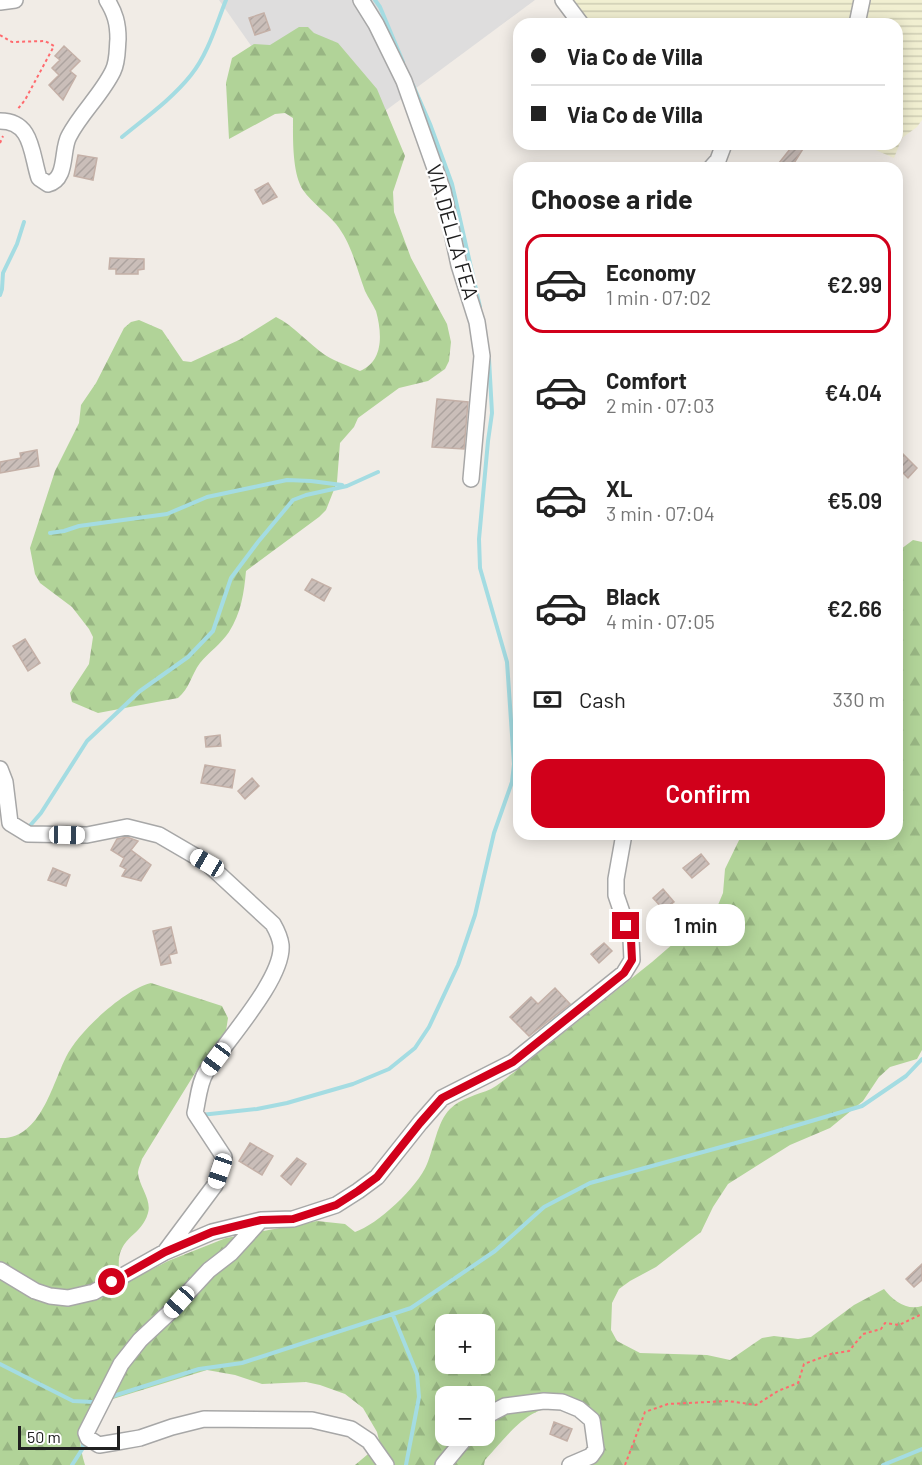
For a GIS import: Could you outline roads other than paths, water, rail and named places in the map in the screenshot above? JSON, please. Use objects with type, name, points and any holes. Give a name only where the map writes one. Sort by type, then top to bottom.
[{"type":"street","points":[[0,2],[15,0]]},
{"type":"street","points":[[4,121],[24,130],[39,178],[48,184],[55,181],[60,175],[67,138],[113,70],[117,56],[118,27],[115,12],[107,0]]},
{"type":"street","name":"VIA DELLA FEA","points":[[361,0],[376,24],[404,81],[443,191],[459,265],[477,322],[482,356],[471,479]]},
{"type":"street","points":[[563,0],[576,18]]},
{"type":"street","points":[[858,18],[862,0]]},
{"type":"street","points":[[0,769],[5,782],[10,823],[28,834],[87,836],[127,827],[159,835],[207,863],[273,924],[279,934],[280,957],[276,968],[250,1013],[204,1074],[195,1113],[224,1157],[215,1185],[165,1252]]},
{"type":"street","points":[[0,1270],[35,1291],[68,1298],[94,1292],[165,1252],[212,1232],[261,1220],[293,1219],[336,1205],[358,1191],[377,1177],[442,1098],[513,1062],[624,973],[632,960],[631,939],[616,896],[616,879],[623,840]]},
{"type":"street","points":[[261,1220],[231,1253],[209,1270],[140,1340],[111,1383],[86,1433],[88,1438],[99,1444],[117,1442],[140,1438],[172,1426],[204,1419],[312,1420],[351,1429],[369,1441],[386,1465]]},
{"type":"street","points":[[495,1411],[505,1406],[544,1401],[562,1402],[579,1409],[592,1420],[596,1449],[591,1456],[570,1465]]},
{"type":"street","points":[[443,1465],[459,1446]]},
{"type":"waterway","points":[[122,137],[167,100],[191,75],[207,49],[226,0]]},
{"type":"waterway","points":[[375,0],[403,62]]},
{"type":"waterway","points":[[413,85],[452,184],[480,307]]},
{"type":"waterway","points":[[0,295],[3,273],[17,244],[24,222]]},
{"type":"waterway","points":[[489,359],[492,413],[479,539],[480,568],[507,662],[513,749]]},
{"type":"waterway","points":[[28,828],[41,813],[87,741],[140,691],[188,657],[213,631],[231,578],[293,500],[347,486],[378,472]]},
{"type":"waterway","points":[[50,533],[79,526],[167,514],[207,497],[287,480],[342,485]]},
{"type":"waterway","points":[[201,1115],[287,1103],[353,1084],[389,1069],[415,1048],[429,1027],[458,965],[475,915],[494,833],[513,773]]},
{"type":"waterway","points":[[110,1397],[199,1369],[242,1363],[411,1308],[495,1251],[544,1207],[590,1183],[862,1106],[906,1076],[922,1059]]},
{"type":"waterway","points":[[393,1315],[417,1374],[419,1397],[406,1465]]},
{"type":"waterway","points":[[0,1364],[73,1401],[93,1402]]},
{"type":"waterway","points":[[72,1465],[83,1448],[83,1439]]},
{"type":"waterway","points":[[883,1465],[922,1449]]}]
